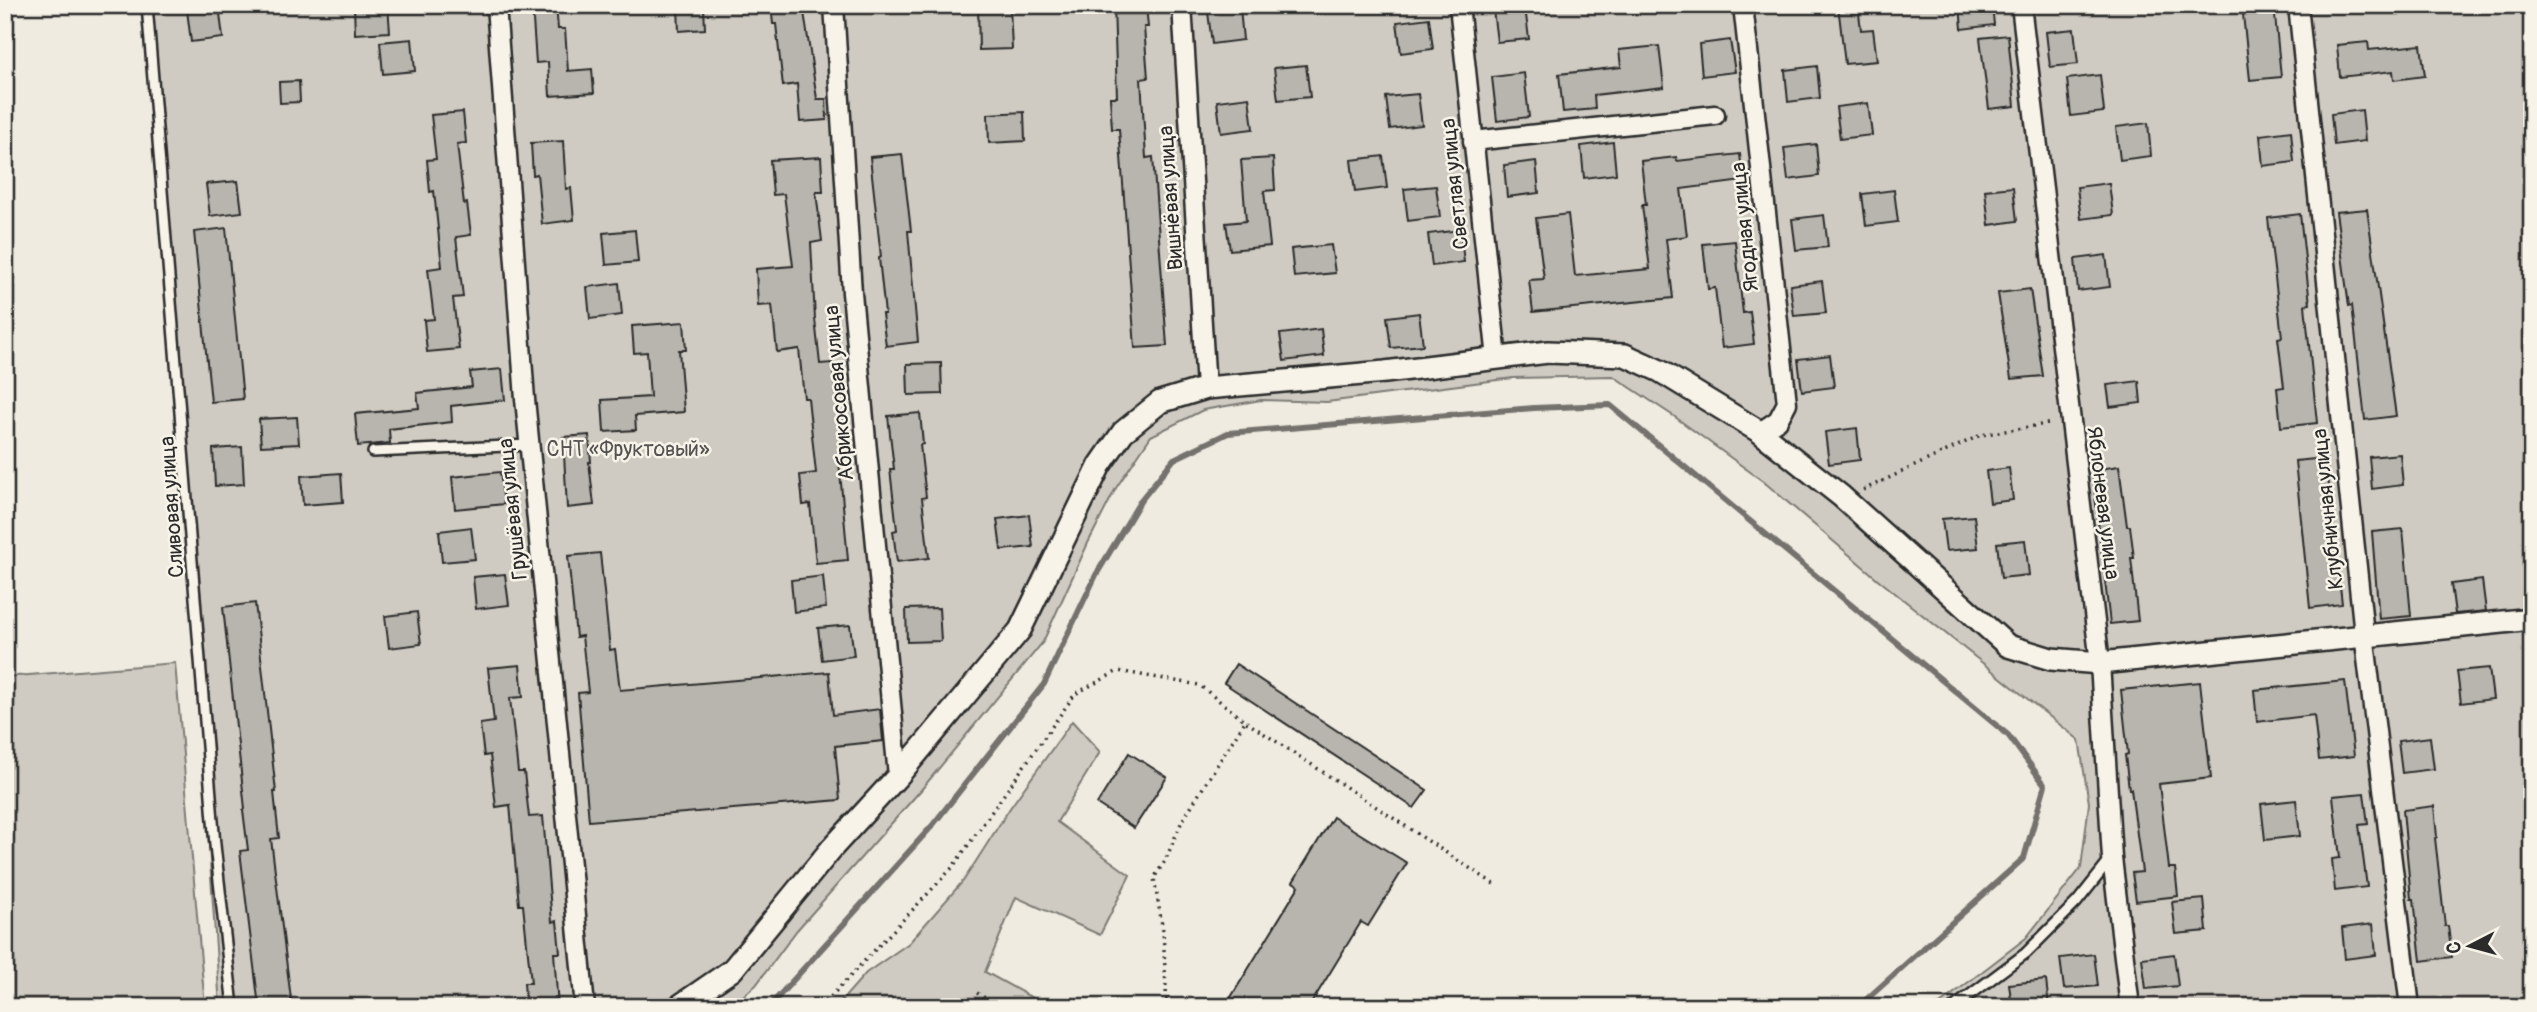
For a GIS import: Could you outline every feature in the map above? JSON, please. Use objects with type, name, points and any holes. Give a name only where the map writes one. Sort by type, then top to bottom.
[{"type":"street","name":"Грушёвая улица","points":[[496,5],[529,445],[585,1007]]},
{"type":"street","name":"Абрикосовая улица","points":[[834,5],[852,293],[898,776]]},
{"type":"street","name":"Вишнёвая улица","points":[[1182,5],[1206,388]]},
{"type":"street","name":"Светлая улица","points":[[1459,5],[1497,359]]},
{"type":"street","name":"Ягодная улица","points":[[1743,5],[1787,403],[1778,419],[1760,432]]},
{"type":"street","name":"Яблоневая улица","points":[[2021,5],[2100,663],[2112,858],[2130,1007]]},
{"type":"street","name":"Клубничная улица","points":[[2298,5],[2364,635],[2410,1007]]},
{"type":"street","points":[[1473,141],[1716,115]]},
{"type":"street","points":[[678,1007],[732,970],[832,848],[898,776],[1020,630],[1100,465],[1123,432],[1160,402],[1206,388],[1548,352],[1625,355],[1660,371],[1760,432],[1841,496],[2008,646],[2051,659],[2100,663],[2532,619]]},
{"type":"lane","name":"Сливовая улица","points":[[147,5],[215,845],[233,1007]]},
{"type":"lane","points":[[373,452],[529,445]]},
{"type":"lane","points":[[1954,1007],[2026,953],[2077,902],[2112,858]]},
{"type":"path","points":[[1841,496],[1873,487],[1981,435],[2070,420]]},
{"type":"path","points":[[821,1007],[952,869],[1075,694],[1118,671],[1199,685],[1245,720],[1494,884]]},
{"type":"path","points":[[1167,1007],[1163,930],[1154,878],[1182,821],[1245,720]]},
{"type":"path","points":[[977,993],[999,1007]]},
{"type":"green space","name":"СНТ «Фруктовый»","points":[[141,5],[2532,5],[2532,1007],[1936,1007],[2026,938],[2081,868],[2089,803],[2079,740],[1880,581],[1764,482],[1613,376],[1513,378],[1327,402],[1261,400],[1203,410],[1151,436],[1116,488],[1043,642],[921,790],[797,930],[756,985],[730,1007],[220,1007],[169,259]]},
{"type":"green space","points":[[175,663],[205,1007],[5,1007],[5,677]]},
{"type":"green space","points":[[1072,721],[1100,752],[1057,822],[1130,875],[1100,935],[1016,897],[985,972],[1049,1007],[836,1007],[866,973],[909,943],[964,880],[1010,808]]},
{"type":"building","points":[[388,5],[390,32],[355,34],[354,6]]},
{"type":"building","points":[[532,5],[556,5],[558,29],[565,29],[568,71],[592,69],[594,93],[550,96],[548,62],[536,63]]},
{"type":"building","points":[[771,5],[803,5],[817,99],[826,99],[827,120],[800,122],[797,84],[783,86],[776,24],[773,24]]},
{"type":"building","points":[[1114,5],[1146,5],[1148,27],[1144,27],[1148,78],[1141,79],[1146,158],[1153,157],[1167,346],[1135,348],[1119,129],[1112,129],[1110,97],[1117,97]]},
{"type":"building","points":[[1838,5],[1858,5],[1861,30],[1873,29],[1877,61],[1845,64]]},
{"type":"building","points":[[1960,5],[1992,5],[1994,25],[1962,29]]},
{"type":"building","points":[[2242,5],[2274,5],[2281,77],[2250,80]]},
{"type":"building","points":[[219,6],[223,38],[191,42],[187,10]]},
{"type":"building","points":[[704,6],[705,29],[679,31],[678,7]]},
{"type":"building","points":[[1010,6],[1012,49],[979,50],[978,7]]},
{"type":"building","points":[[1525,7],[1529,39],[1497,42],[1493,10]]},
{"type":"building","points":[[1240,8],[1243,40],[1212,44],[1208,12]]},
{"type":"building","points":[[1429,18],[1433,49],[1401,53],[1397,22]]},
{"type":"building","points":[[2074,29],[2078,64],[2050,67],[2046,32]]},
{"type":"building","points":[[2008,35],[2015,106],[1989,109],[1980,38]]},
{"type":"building","points":[[412,39],[415,71],[383,74],[380,42]]},
{"type":"building","points":[[1730,40],[1735,72],[1702,76],[1699,44]]},
{"type":"building","points":[[2368,42],[2369,50],[2421,45],[2425,76],[2394,80],[2393,71],[2340,77],[2337,45]]},
{"type":"building","points":[[1659,46],[1664,87],[1594,95],[1595,109],[1563,112],[1559,74],[1621,67],[1619,50]]},
{"type":"building","points":[[1306,65],[1310,97],[1278,100],[1274,68]]},
{"type":"building","points":[[1817,66],[1820,98],[1788,102],[1785,70]]},
{"type":"building","points":[[1524,73],[1529,117],[1497,121],[1492,77]]},
{"type":"building","points":[[2100,75],[2104,112],[2071,116],[2067,79]]},
{"type":"building","points":[[299,81],[300,102],[280,103],[279,82]]},
{"type":"building","points":[[1418,94],[1422,125],[1390,129],[1386,97]]},
{"type":"building","points":[[1249,97],[1253,129],[1221,133],[1217,101]]},
{"type":"building","points":[[1868,103],[1872,135],[1840,139],[1836,107]]},
{"type":"building","points":[[2362,110],[2365,141],[2334,145],[2331,114]]},
{"type":"building","points":[[463,112],[466,143],[457,144],[464,204],[467,203],[471,235],[456,237],[463,297],[453,298],[459,349],[427,352],[424,320],[434,319],[428,269],[442,267],[434,191],[430,192],[427,160],[436,159],[431,115]]},
{"type":"building","points":[[1024,112],[1025,141],[989,143],[988,114]]},
{"type":"building","points":[[2148,123],[2151,156],[2120,160],[2116,127]]},
{"type":"building","points":[[2291,131],[2294,162],[2263,166],[2260,135]]},
{"type":"building","points":[[563,141],[566,189],[571,188],[574,220],[542,224],[537,174],[533,175],[531,143]]},
{"type":"building","points":[[1613,142],[1616,174],[1584,178],[1581,146]]},
{"type":"building","points":[[1816,144],[1819,176],[1788,180],[1784,148]]},
{"type":"building","points":[[902,154],[911,231],[908,231],[918,342],[886,346],[882,314],[885,314],[881,257],[870,157]]},
{"type":"building","points":[[1740,154],[1743,181],[1681,189],[1687,236],[1666,239],[1673,298],[1533,312],[1529,280],[1544,279],[1536,218],[1568,214],[1575,276],[1650,269],[1642,205],[1646,205],[1641,161],[1676,157],[1677,161]]},
{"type":"building","points":[[1383,156],[1387,188],[1355,192],[1351,160]]},
{"type":"building","points":[[821,157],[823,192],[816,192],[822,241],[811,243],[815,319],[820,364],[832,363],[839,417],[842,417],[846,449],[838,450],[848,560],[816,563],[810,504],[803,505],[800,475],[816,473],[808,398],[804,398],[799,349],[777,352],[772,305],[758,306],[756,269],[793,266],[784,194],[773,195],[770,160]]},
{"type":"building","points":[[1273,158],[1275,190],[1264,191],[1270,246],[1230,250],[1226,223],[1246,221],[1241,160]]},
{"type":"building","points":[[1536,161],[1539,193],[1507,197],[1504,165]]},
{"type":"building","points":[[238,181],[242,212],[210,216],[206,184]]},
{"type":"building","points":[[2109,183],[2113,215],[2081,219],[2077,187]]},
{"type":"building","points":[[1436,186],[1440,217],[1408,221],[1404,189]]},
{"type":"building","points":[[2013,187],[2017,221],[1989,225],[1985,190]]},
{"type":"building","points":[[1894,190],[1898,222],[1866,226],[1862,194]]},
{"type":"building","points":[[2367,209],[2396,416],[2365,420],[2352,305],[2349,306],[2336,212]]},
{"type":"building","points":[[2300,214],[2310,304],[2305,305],[2317,423],[2281,427],[2277,388],[2284,387],[2278,338],[2282,337],[2268,218]]},
{"type":"building","points":[[1824,215],[1828,247],[1796,250],[1792,219]]},
{"type":"building","points":[[226,228],[243,399],[211,402],[194,232]]},
{"type":"building","points":[[635,230],[638,262],[606,265],[603,233]]},
{"type":"building","points":[[1460,230],[1464,262],[1432,266],[1428,234]]},
{"type":"building","points":[[1735,241],[1743,313],[1750,312],[1754,344],[1722,348],[1715,288],[1708,289],[1703,244]]},
{"type":"building","points":[[1331,245],[1335,273],[1294,277],[1291,249]]},
{"type":"building","points":[[2106,255],[2110,287],[2078,291],[2075,259]]},
{"type":"building","points":[[1822,281],[1826,313],[1794,316],[1790,285]]},
{"type":"building","points":[[619,283],[622,315],[590,319],[587,287]]},
{"type":"building","points":[[2030,289],[2043,376],[2011,379],[1998,293]]},
{"type":"building","points":[[1419,313],[1423,345],[1391,348],[1387,317]]},
{"type":"building","points":[[684,322],[686,350],[679,350],[684,412],[635,416],[636,430],[604,432],[602,400],[650,397],[647,352],[634,353],[632,326]]},
{"type":"building","points":[[1321,329],[1324,356],[1284,361],[1280,334]]},
{"type":"building","points":[[1830,355],[1834,387],[1802,391],[1798,359]]},
{"type":"building","points":[[941,363],[942,394],[908,395],[907,364]]},
{"type":"building","points":[[502,369],[505,400],[451,406],[452,422],[389,429],[390,443],[358,446],[355,414],[419,408],[417,393],[472,387],[470,372]]},
{"type":"building","points":[[2139,381],[2141,403],[2110,407],[2107,385]]},
{"type":"building","points":[[920,413],[923,444],[920,445],[926,497],[922,498],[929,558],[897,562],[893,531],[897,530],[890,469],[894,469],[888,416]]},
{"type":"building","points":[[297,417],[299,444],[261,446],[259,419]]},
{"type":"building","points":[[1857,428],[1860,460],[1829,464],[1825,432]]},
{"type":"building","points":[[589,435],[594,505],[567,508],[563,437]]},
{"type":"building","points":[[242,447],[244,484],[215,486],[213,449]]},
{"type":"building","points":[[2400,454],[2403,485],[2372,489],[2369,457]]},
{"type":"building","points":[[2326,458],[2342,604],[2310,608],[2295,461]]},
{"type":"building","points":[[2119,466],[2134,558],[2131,558],[2138,621],[2110,624],[2092,470]]},
{"type":"building","points":[[2009,468],[2013,500],[1990,503],[1986,471]]},
{"type":"building","points":[[500,472],[504,504],[455,509],[452,477]]},
{"type":"building","points":[[341,473],[343,502],[303,505],[301,476]]},
{"type":"building","points":[[1029,515],[1033,547],[1001,550],[997,519]]},
{"type":"building","points":[[1974,516],[1978,548],[1946,551],[1942,519]]},
{"type":"building","points":[[471,527],[475,559],[442,562],[439,531]]},
{"type":"building","points":[[2403,529],[2411,616],[2379,619],[2372,532]]},
{"type":"building","points":[[2025,540],[2029,575],[2001,578],[1997,543]]},
{"type":"building","points":[[600,553],[610,650],[615,649],[620,690],[829,672],[833,715],[880,709],[883,741],[835,746],[840,800],[589,821],[578,693],[588,692],[582,636],[576,637],[568,556]]},
{"type":"building","points":[[505,574],[509,605],[476,609],[473,577]]},
{"type":"building","points":[[823,576],[826,608],[794,612],[791,580]]},
{"type":"building","points":[[2482,580],[2486,611],[2455,614],[2451,584]]},
{"type":"building","points":[[255,603],[276,792],[279,838],[271,839],[292,1007],[259,1007],[240,851],[248,850],[223,607]]},
{"type":"building","points":[[939,608],[941,641],[907,642],[906,609]]},
{"type":"building","points":[[417,612],[421,644],[389,648],[385,616]]},
{"type":"building","points":[[850,625],[854,656],[822,660],[818,628]]},
{"type":"building","points":[[1236,664],[1427,790],[1414,808],[1224,683]]},
{"type":"building","points":[[520,665],[523,697],[510,698],[518,772],[524,772],[529,817],[543,816],[552,922],[557,921],[560,953],[554,953],[558,1007],[526,1007],[524,983],[531,983],[523,905],[519,905],[510,805],[496,807],[490,755],[484,756],[480,724],[494,722],[488,668]]},
{"type":"building","points":[[2489,668],[2493,699],[2461,703],[2457,671]]},
{"type":"building","points":[[2345,681],[2354,756],[2319,760],[2314,715],[2257,722],[2254,690]]},
{"type":"building","points":[[2200,682],[2211,778],[2159,784],[2169,868],[2175,868],[2178,896],[2136,901],[2132,873],[2142,872],[2125,755],[2128,754],[2121,690]]},
{"type":"building","points":[[2430,737],[2434,769],[2402,773],[2398,741]]},
{"type":"building","points":[[1129,753],[1167,777],[1134,828],[1097,804]]},
{"type":"building","points":[[2364,793],[2368,824],[2359,825],[2367,887],[2335,891],[2332,859],[2340,858],[2333,796]]},
{"type":"building","points":[[2296,800],[2300,836],[2265,840],[2261,804]]},
{"type":"building","points":[[2434,806],[2445,926],[2448,926],[2452,957],[2421,961],[2414,899],[2411,899],[2403,810]]},
{"type":"building","points":[[1333,817],[1407,863],[1368,926],[1361,922],[1309,1007],[1225,1007],[1299,886],[1293,882]]},
{"type":"building","points":[[2204,899],[2207,931],[2176,934],[2172,902]]},
{"type":"building","points":[[2373,924],[2376,955],[2345,959],[2342,928]]},
{"type":"building","points":[[2094,954],[2098,986],[2064,989],[2060,958]]},
{"type":"building","points":[[2174,954],[2178,986],[2146,989],[2142,958]]},
{"type":"building","points":[[2046,980],[2049,1007],[2012,1007],[2009,984]]},
{"type":"waterway","points":[[769,1007],[932,826],[1044,684],[1096,575],[1141,500],[1174,459],[1228,433],[1534,408],[1610,405],[2008,735],[2045,785],[2024,858],[1858,1007]]}]
